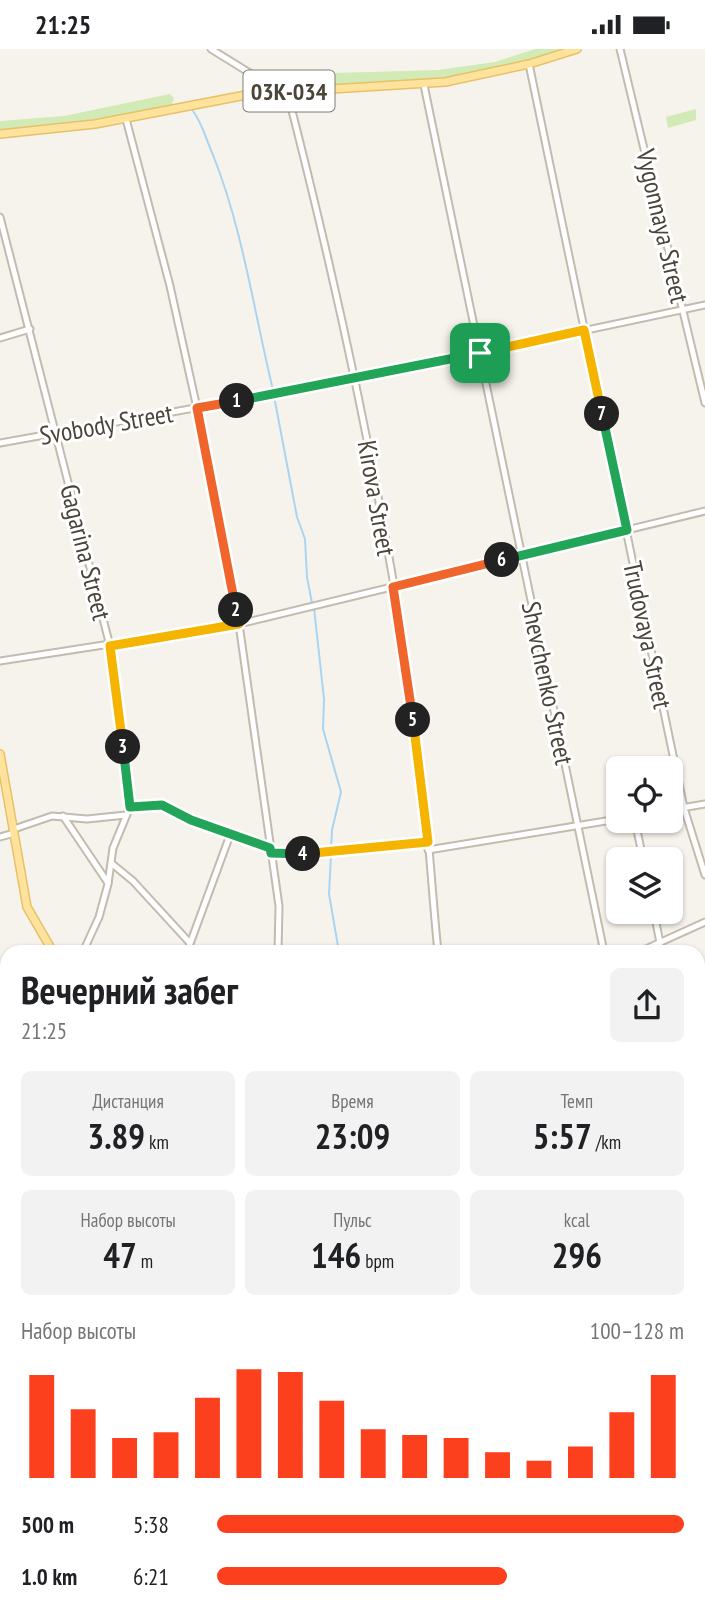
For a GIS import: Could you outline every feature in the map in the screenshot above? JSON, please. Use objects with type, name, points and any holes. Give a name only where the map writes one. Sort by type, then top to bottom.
[{"type":"main road","name":"03К-034","points":[[0,134],[55,130],[269,92],[424,85],[529,64],[577,49]]},
{"type":"main road","points":[[0,754],[27,907],[49,945]]},
{"type":"street","points":[[211,49],[253,75],[269,92]]},
{"type":"street","name":"Vygonnaya Street","points":[[620,49],[705,403]]},
{"type":"street","name":"Trudovaya Street","points":[[529,64],[684,808],[705,875]]},
{"type":"street","name":"Shevchenko Street","points":[[424,85],[603,945]]},
{"type":"street","name":"Kirova Street","points":[[288,91],[356,379],[393,587],[422,778],[437,945]]},
{"type":"street","points":[[125,119],[170,286],[239,624],[279,906],[278,945]]},
{"type":"street","name":"Gagarina Street","points":[[0,217],[110,646],[130,807]]},
{"type":"street","name":"Svobody Street","points":[[0,443],[356,379],[705,305]]},
{"type":"street","points":[[0,338],[30,329]]},
{"type":"street","points":[[0,661],[239,624],[705,511]]},
{"type":"street","points":[[684,808],[705,804]]},
{"type":"street","points":[[86,945],[99,917],[108,884],[113,848],[130,807],[162,805],[271,851],[331,853],[428,842]]},
{"type":"street","points":[[0,837],[45,818],[63,816],[87,820],[126,815]]},
{"type":"street","points":[[63,816],[108,884]]},
{"type":"street","points":[[428,850],[606,821]]},
{"type":"street","points":[[191,945],[230,835]]},
{"type":"street","points":[[111,863],[133,881],[187,945]]},
{"type":"street","points":[[655,945],[705,922]]},
{"type":"street","points":[[656,924],[660,943]]},
{"type":"green space","points":[[216,49],[254,70],[285,81],[300,74],[438,70],[495,62],[535,49],[568,49],[496,70],[429,81],[308,86],[276,83]]},
{"type":"green space","points":[[170,94],[174,98],[171,106],[66,124],[0,131],[0,121],[64,116]]},
{"type":"green space","points":[[696,109],[696,120],[668,128],[666,117]]},
{"type":"waterway","points":[[193,111],[213,155],[232,212],[273,390]]},
{"type":"waterway","points":[[274,396],[297,517],[305,539],[307,577],[312,603]]},
{"type":"waterway","points":[[314,608],[324,699],[323,729],[341,792],[332,830],[331,850]]},
{"type":"waterway","points":[[331,856],[329,894],[338,945]]},
{"type":"route","points":[[584,330],[627,530],[393,587],[422,778],[428,842],[328,853],[279,854],[271,853],[270,848],[191,820],[159,804],[130,807],[110,646],[239,624],[197,408],[480,353],[584,330]]}]
